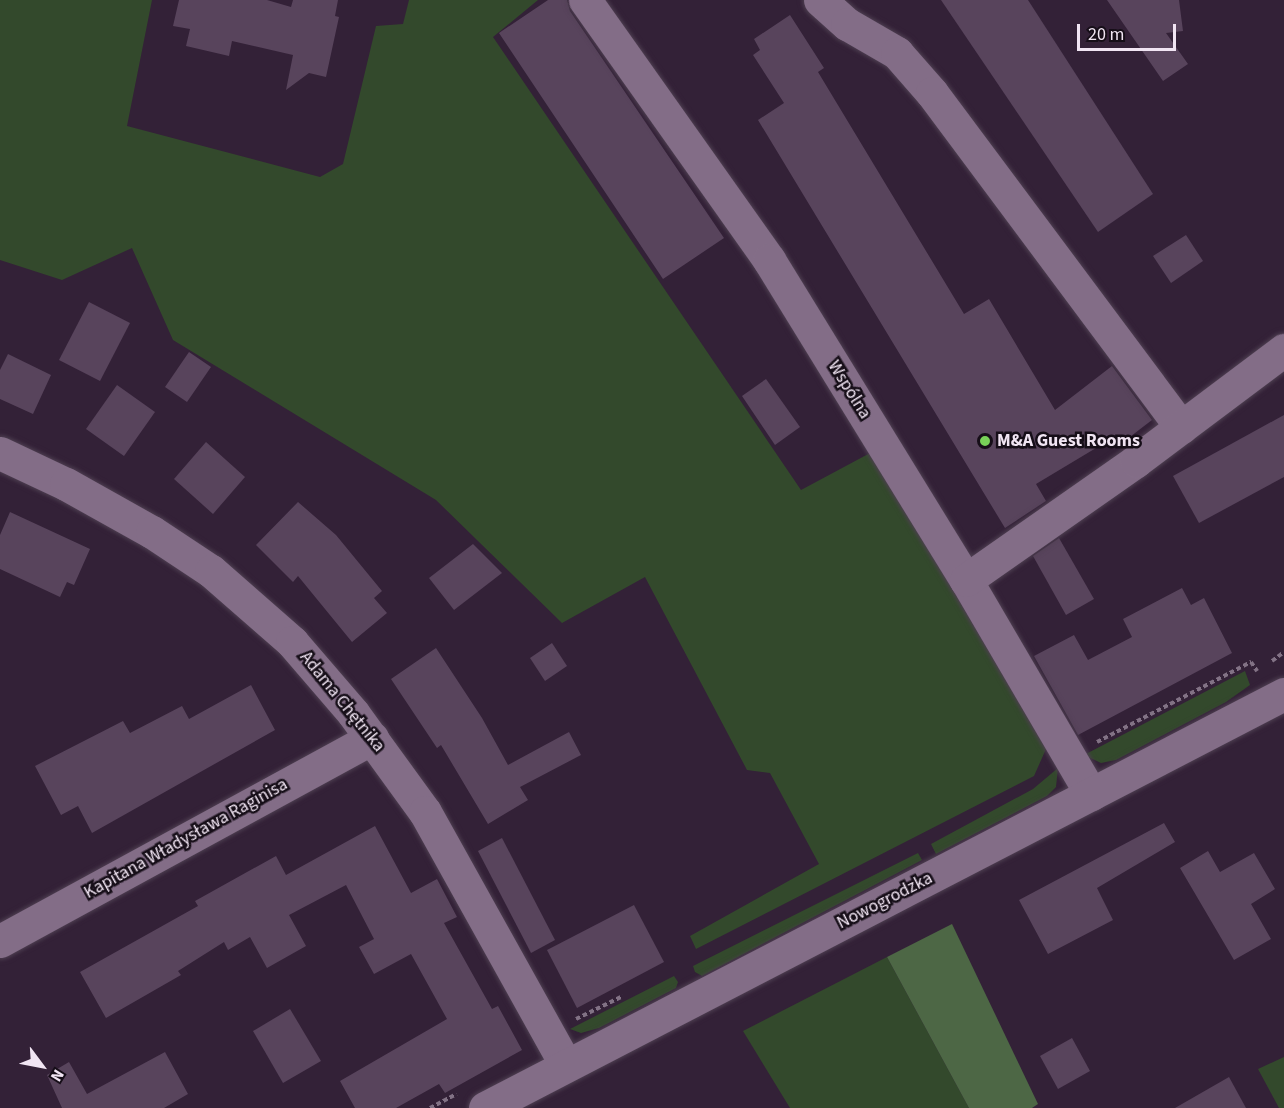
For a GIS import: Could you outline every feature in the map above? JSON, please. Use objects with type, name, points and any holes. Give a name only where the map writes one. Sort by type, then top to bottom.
[{"type":"street","name":"Wspólna","points":[[585,0],[769,260],[966,580],[1091,794]]},
{"type":"street","points":[[820,0],[847,24],[897,53],[932,93],[1181,427]]},
{"type":"street","points":[[966,580],[1181,427],[1284,350]]},
{"type":"street","name":"Adama Chętnika","points":[[0,453],[110,507],[211,571],[292,642],[372,738],[425,812],[566,1065]]},
{"type":"street","name":"Nowogrodzka","points":[[472,1100],[566,1065],[1284,694]]},
{"type":"street","name":"Kapitana Władysława Raginisa","points":[[0,941],[372,738]]},
{"type":"path","points":[[430,1108],[472,1100]]},
{"type":"green space","points":[[0,0],[152,0],[127,126],[320,177],[343,164],[376,26],[403,24],[409,0],[538,0],[493,37],[801,490],[872,452],[1046,749],[1034,776],[696,949],[690,936],[819,864],[770,773],[747,770],[645,577],[562,623],[436,500],[173,340],[132,248],[62,280],[0,260]]},
{"type":"green space","points":[[1245,671],[1250,685],[1226,702],[1116,760],[1101,763],[1084,755]]},
{"type":"green space","points":[[1058,768],[1056,787],[1047,796],[936,854],[931,844],[1033,789]]},
{"type":"green space","points":[[918,853],[922,860],[702,976],[695,972],[693,966]]},
{"type":"green space","points":[[952,924],[1038,1104],[1032,1108],[969,1108],[887,957]]},
{"type":"green space","points":[[887,957],[969,1108],[790,1108],[743,1031]]},
{"type":"green space","points":[[674,976],[678,982],[676,988],[599,1028],[581,1033],[570,1029]]},
{"type":"green space","points":[[1284,1057],[1284,1108],[1279,1108],[1258,1069]]},
{"type":"building","points":[[179,0],[267,0],[291,7],[293,0],[338,0],[335,16],[339,17],[326,77],[309,73],[286,90],[293,55],[232,41],[229,56],[186,46],[190,29],[173,26]]},
{"type":"building","points":[[548,0],[567,0],[570,11],[724,238],[663,279],[499,33]]},
{"type":"building","points":[[941,0],[1028,0],[1153,194],[1098,232]]},
{"type":"building","points":[[1107,0],[1179,0],[1183,31],[1166,33],[1188,64],[1163,81]]},
{"type":"building","points":[[790,15],[824,68],[818,72],[964,314],[989,299],[1055,410],[1112,366],[1152,420],[1122,443],[1116,436],[1036,484],[1046,501],[1005,528],[758,120],[784,103],[753,55],[760,50],[754,39]]},
{"type":"building","points":[[1186,235],[1203,261],[1171,283],[1153,256]]},
{"type":"building","points":[[89,302],[130,323],[100,381],[59,360]]},
{"type":"building","points":[[189,352],[211,367],[187,402],[165,387]]},
{"type":"building","points":[[8,354],[51,375],[33,414],[0,399],[0,370]]},
{"type":"building","points":[[766,379],[800,427],[775,445],[742,396]]},
{"type":"building","points":[[117,385],[155,412],[124,456],[86,429]]},
{"type":"building","points":[[1284,415],[1284,477],[1199,523],[1173,476]]},
{"type":"building","points":[[206,442],[245,477],[213,514],[174,479]]},
{"type":"building","points":[[298,502],[336,535],[382,591],[374,598],[387,613],[352,642],[298,576],[293,582],[256,545]]},
{"type":"building","points":[[10,512],[90,549],[74,585],[67,582],[60,597],[0,569],[0,535]]},
{"type":"building","points":[[1059,538],[1094,599],[1066,615],[1033,556]]},
{"type":"building","points":[[473,544],[502,573],[454,610],[429,578]]},
{"type":"building","points":[[1182,588],[1191,605],[1204,598],[1232,653],[1078,735],[1034,656],[1074,635],[1088,660],[1132,637],[1123,619]]},
{"type":"building","points":[[552,643],[567,666],[545,681],[530,658]]},
{"type":"building","points":[[436,648],[482,718],[508,765],[569,732],[581,755],[520,787],[528,800],[488,824],[441,745],[437,748],[391,679]]},
{"type":"building","points":[[251,685],[275,730],[92,833],[78,806],[61,815],[35,766],[123,721],[130,733],[182,706],[189,719]]},
{"type":"building","points":[[1164,823],[1175,842],[1097,888],[1113,920],[1048,954],[1019,900]]},
{"type":"building","points":[[375,826],[411,893],[437,879],[457,917],[444,923],[492,1009],[498,1006],[522,1050],[445,1093],[439,1084],[396,1108],[355,1108],[340,1081],[447,1019],[411,954],[374,974],[359,947],[374,939],[346,885],[289,915],[306,946],[267,968],[250,937],[228,950],[224,942],[178,971],[181,975],[106,1018],[80,972],[198,906],[195,901],[276,856],[286,875]]},
{"type":"building","points":[[502,838],[555,940],[531,953],[478,851]]},
{"type":"building","points":[[1208,851],[1220,872],[1254,853],[1275,889],[1251,904],[1271,939],[1234,960],[1180,868]]},
{"type":"building","points":[[634,905],[664,962],[577,1008],[547,950]]},
{"type":"building","points":[[290,1009],[321,1061],[283,1083],[253,1031]]},
{"type":"building","points":[[1072,1038],[1090,1071],[1058,1089],[1040,1056]]},
{"type":"building","points":[[165,1052],[188,1094],[164,1108],[62,1108],[47,1075],[69,1062],[87,1094]]},
{"type":"building","points":[[1229,1077],[1246,1108],[1175,1108]]},
{"type":"place","name":"M&A Guest Rooms","points":[[985,441]]}]
